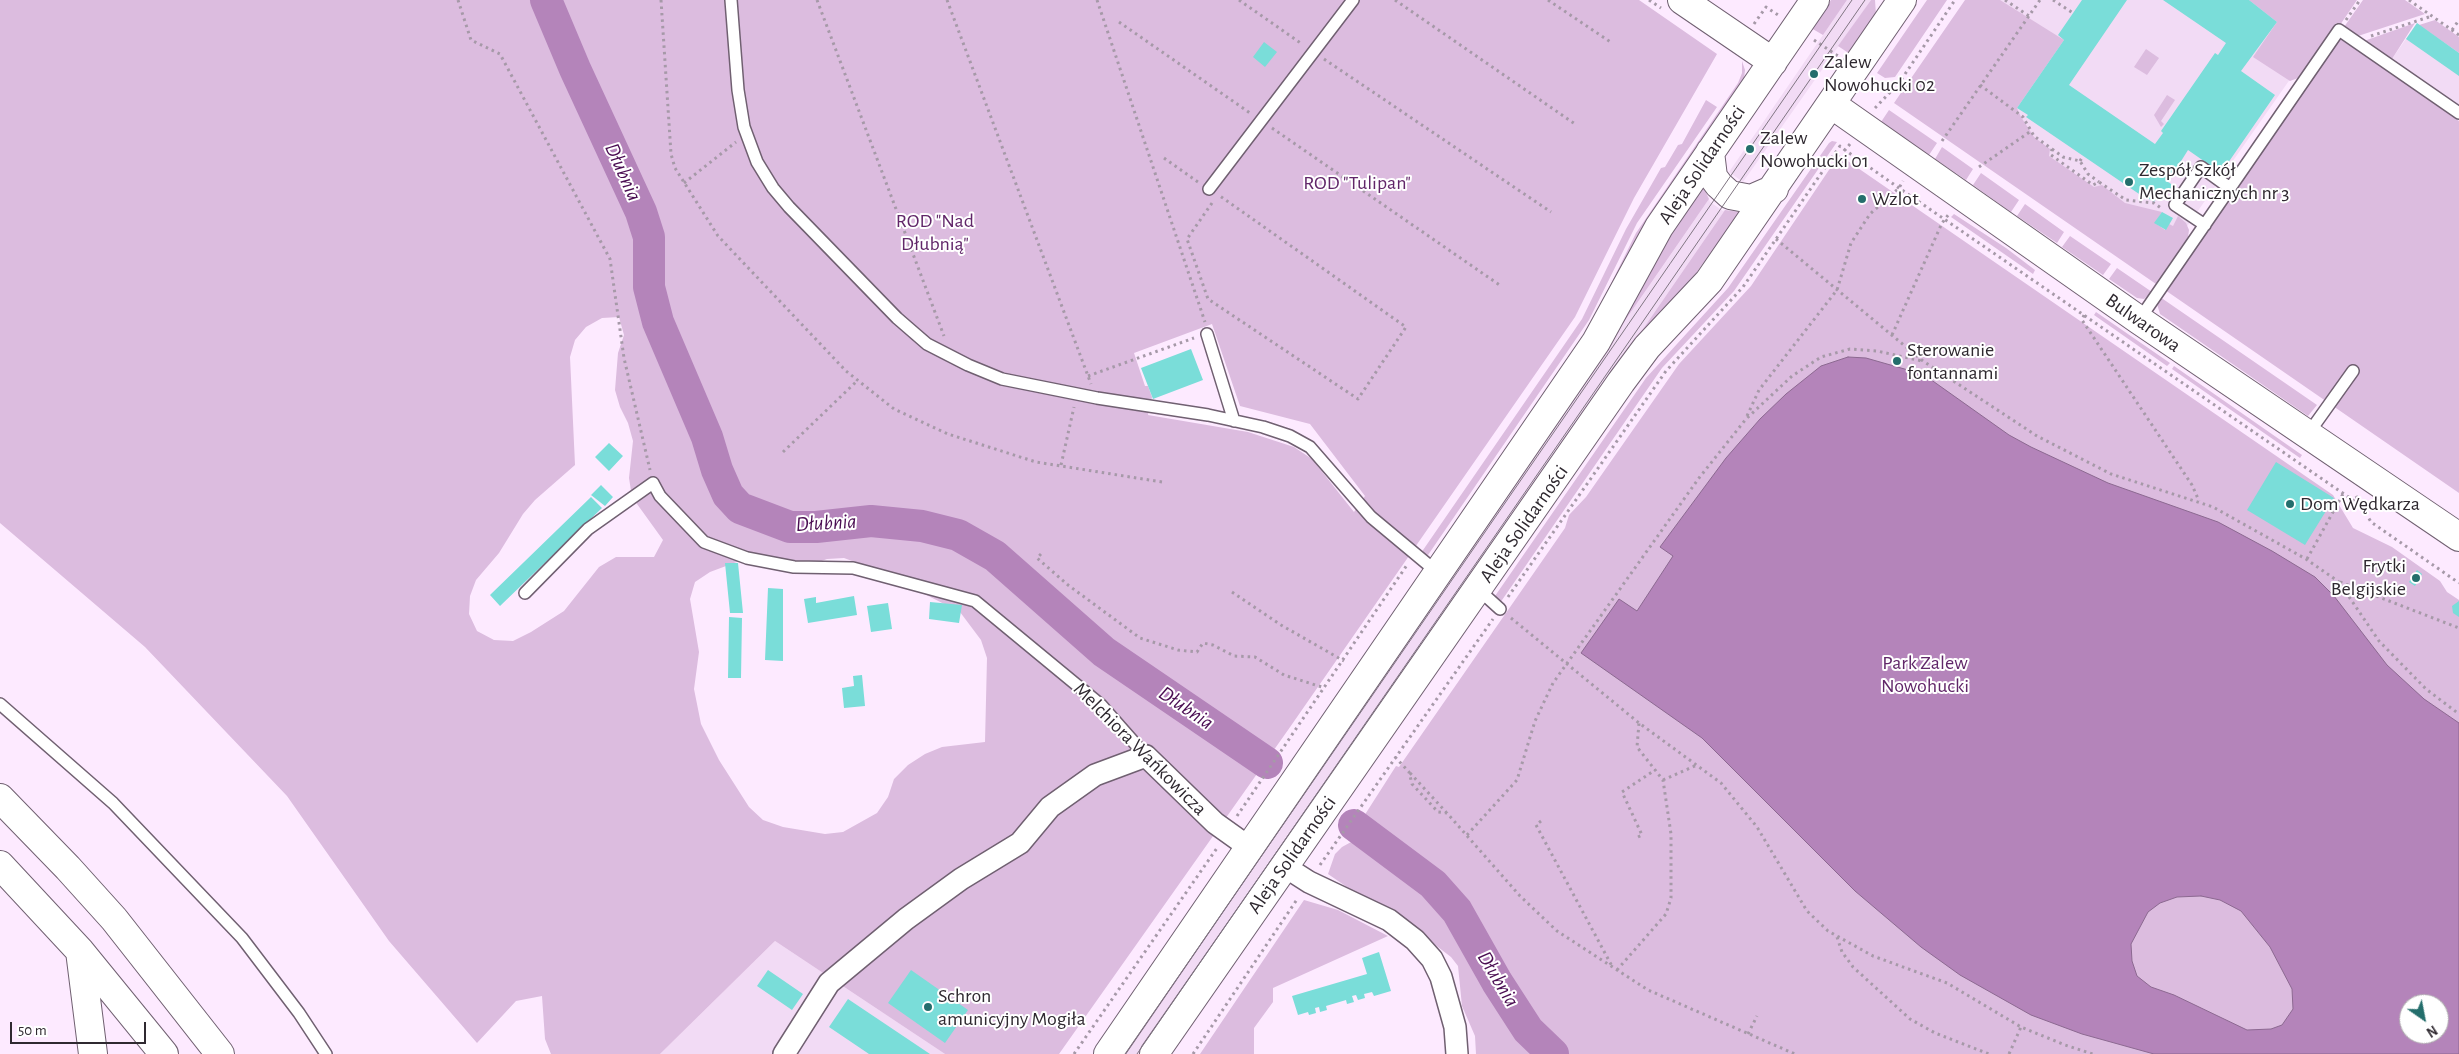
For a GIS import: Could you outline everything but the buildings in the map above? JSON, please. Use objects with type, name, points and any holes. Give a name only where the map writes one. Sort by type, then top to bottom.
[{"type":"street","points":[[1682,0],[1772,62]]},
{"type":"street","name":"Aleja Solidarności","points":[[1108,1054],[1596,342],[1659,227],[1815,0]]},
{"type":"street","name":"Aleja Solidarności","points":[[1154,1054],[1647,347],[1709,281],[1774,190],[1894,6]]},
{"type":"street","name":"Bulwarowa","points":[[1831,104],[2139,320],[2459,537]]},
{"type":"street","points":[[1710,152],[1713,176],[1719,185],[1730,195],[1750,199],[1774,190]]},
{"type":"street","points":[[784,1054],[830,983],[906,919],[961,879],[1020,843],[1050,807],[1095,775],[1146,756]]},
{"type":"street","name":"Melchiora Wańkowicza","points":[[1146,756],[1215,823],[1250,848]]},
{"type":"street","points":[[0,798],[114,918],[220,1054]]},
{"type":"street","points":[[0,865],[80,951],[164,1054]]},
{"type":"street","points":[[1284,866],[1309,882],[1389,920],[1415,940],[1432,959],[1441,977],[1455,1027],[1457,1054]]},
{"type":"street","points":[[80,951],[93,1054]]},
{"type":"lane","points":[[731,0],[734,60],[747,133],[757,162],[773,188],[789,207],[896,318],[927,344],[1002,379],[1097,398],[1234,421],[1290,436],[1310,447],[1371,517],[1437,572]]},
{"type":"lane","points":[[1213,192],[1261,121],[1353,0]]},
{"type":"lane","points":[[2139,320],[2339,30],[2459,113]]},
{"type":"lane","points":[[2205,225],[2175,205],[2180,197],[2201,167],[2230,188]]},
{"type":"lane","points":[[1207,330],[1234,421]]},
{"type":"lane","points":[[2308,434],[2353,370]]},
{"type":"lane","points":[[526,593],[588,529],[653,483]]},
{"type":"lane","name":"Melchiora Wańkowicza","points":[[653,483],[660,496],[704,542],[746,558],[794,567],[853,568],[975,601],[1101,705],[1146,756]]},
{"type":"lane","points":[[1479,590],[1500,609]]},
{"type":"lane","points":[[0,704],[113,803],[242,938],[299,1013],[326,1054]]},
{"type":"path","points":[[458,0],[471,40],[500,54],[610,259],[624,358],[653,483]]},
{"type":"path","points":[[661,0],[671,154],[675,168],[718,236],[857,381],[894,409],[948,434],[1036,462],[1162,482]]},
{"type":"path","points":[[817,0],[952,357]]},
{"type":"path","points":[[947,0],[1097,398]]},
{"type":"path","points":[[1088,376],[1207,330],[1097,0]]},
{"type":"path","points":[[1239,0],[1551,212]]},
{"type":"path","points":[[1395,0],[1575,124]]},
{"type":"path","points":[[1548,0],[1612,43]]},
{"type":"path","points":[[1870,114],[1899,83],[1955,0]]},
{"type":"path","points":[[2005,0],[2029,16]]},
{"type":"path","points":[[1942,141],[2040,0]]},
{"type":"path","points":[[2053,0],[2073,13]]},
{"type":"path","points":[[2342,25],[2360,0]]},
{"type":"path","points":[[2409,0],[2459,35]]},
{"type":"path","points":[[1749,31],[1766,7],[1786,20]]},
{"type":"path","points":[[2361,39],[2432,16]]},
{"type":"path","points":[[2452,30],[2459,20]]},
{"type":"path","points":[[1119,22],[1502,286]]},
{"type":"path","points":[[1817,42],[1833,53]]},
{"type":"path","points":[[1866,75],[1890,92]]},
{"type":"path","points":[[1980,86],[2023,117],[2034,136],[2063,157],[2080,161],[2088,174],[2099,182],[2126,200],[2154,203],[2160,208]]},
{"type":"path","points":[[1980,167],[2031,131]]},
{"type":"path","points":[[684,183],[747,133]]},
{"type":"path","points":[[1845,150],[1852,140]]},
{"type":"path","points":[[1315,873],[1666,371],[1743,287],[1840,146],[2361,505],[2371,522],[2459,583]]},
{"type":"path","points":[[2052,149],[2051,155],[2054,158],[2094,185],[2099,182]]},
{"type":"path","points":[[2080,161],[2083,156]]},
{"type":"path","points":[[1164,158],[1213,192],[1406,327],[1358,399],[1208,299],[1187,239],[1213,192]]},
{"type":"path","points":[[1746,419],[1759,390],[1837,290],[1851,243],[1870,214],[1899,188],[1904,180]]},
{"type":"path","points":[[1892,335],[1945,219],[1950,212]]},
{"type":"path","points":[[1776,239],[1923,361],[2037,436],[2111,474],[2213,507],[2270,537],[2339,582],[2459,628]]},
{"type":"path","points":[[2089,308],[2082,320],[2192,485],[2199,502]]},
{"type":"path","points":[[1467,835],[1518,780],[1541,707],[1553,683],[1699,478],[1746,419],[1792,376],[1821,357],[1850,349],[1877,351],[1923,361]]},
{"type":"path","points":[[783,452],[857,381]]},
{"type":"path","points":[[1062,465],[1076,394]]},
{"type":"path","points":[[2306,559],[2343,494]]},
{"type":"path","points":[[1041,554],[1037,558],[1068,585],[1140,638],[1178,650],[1197,652],[1203,643],[1213,644],[1234,656],[1255,657],[1284,675],[1326,688]]},
{"type":"path","points":[[1237,817],[1411,560]]},
{"type":"path","points":[[2339,582],[2379,641],[2426,689],[2459,714]]},
{"type":"path","points":[[1232,592],[1281,625],[1344,661]]},
{"type":"path","points":[[1500,609],[1640,723],[1721,783],[1757,827],[1807,910],[1819,924],[1837,937],[1892,964],[1946,983],[2021,1027],[2093,1054]]},
{"type":"path","points":[[1615,969],[1666,914],[1671,903],[1671,834],[1663,780],[1638,747],[1640,723]]},
{"type":"path","points":[[1395,757],[1409,772],[1412,784],[1418,791],[1438,812],[1447,814],[1543,920],[1615,969],[1660,996],[1795,1054]]},
{"type":"path","points":[[1663,780],[1697,765]]},
{"type":"path","points":[[1638,837],[1642,835],[1622,792],[1655,770]]},
{"type":"path","points":[[1541,822],[1536,824],[1615,969]]},
{"type":"path","points":[[1074,1054],[1217,847]]},
{"type":"path","points":[[1193,1054],[1302,892]]},
{"type":"path","points":[[1837,937],[1842,952],[1857,972],[1910,1019],[1927,1029],[1989,1054]]},
{"type":"path","points":[[1748,1034],[1756,1016]]},
{"type":"path","points":[[2009,1054],[2021,1027]]},
{"type":"shaded area","points":[[1847,0],[1871,0],[1743,182],[1729,172]]},
{"type":"shaded area","name":"Zespół Szkół Mechanicznych nr 3","points":[[1976,0],[2289,0],[2328,25],[2160,265],[1919,99]]},
{"type":"shaded area","points":[[2417,23],[2459,53],[2459,106],[2392,59]]},
{"type":"shaded area","points":[[1709,199],[1710,202],[1723,211],[1725,210],[1143,1054],[1120,1054]]},
{"type":"shaded area","points":[[1848,357],[1866,358],[1915,372],[1930,379],[2009,435],[2031,447],[2108,483],[2218,522],[2315,577],[2334,596],[2387,665],[2424,699],[2459,723],[2459,1054],[2154,1054],[2082,1034],[2031,1015],[1960,975],[1921,947],[1855,891],[1702,738],[1581,653],[1619,599],[1637,611],[1673,556],[1660,547],[1726,458],[1760,419],[1786,394],[1821,366]],"holes":[[[2201,896],[2220,900],[2241,911],[2270,947],[2292,989],[2293,1009],[2282,1025],[2271,1029],[2247,1030],[2174,995],[2151,987],[2137,976],[2132,961],[2131,944],[2148,912],[2160,903],[2177,897]]]},
{"type":"shaded area","points":[[775,941],[945,1054],[660,1054]]},
{"type":"green space","points":[[0,0],[1639,0],[1717,54],[1634,198],[1575,317],[1288,730],[1059,1054],[945,1054],[775,941],[660,1054],[551,1054],[545,1039],[542,996],[516,1001],[477,1043],[389,941],[287,796],[145,647],[0,523]],"holes":[[[619,317],[624,335],[618,353],[615,390],[633,441],[629,478],[632,497],[663,540],[654,557],[616,557],[599,567],[564,611],[531,632],[513,641],[494,640],[477,631],[469,614],[470,596],[476,580],[499,553],[523,514],[535,500],[575,465],[570,357],[575,340],[586,327],[602,318]],[[1212,324],[1240,406],[1310,424],[1365,496],[1354,512],[1312,459],[1294,447],[1248,432],[1148,415],[1152,397],[1148,386],[1145,386],[1134,353]],[[844,558],[879,571],[960,612],[981,640],[987,658],[985,742],[942,747],[925,754],[908,765],[894,779],[888,797],[877,813],[843,832],[825,834],[783,827],[763,820],[749,807],[719,760],[701,724],[694,689],[699,652],[690,599],[695,582],[710,572],[742,560],[794,571],[827,559]]]},
{"type":"green space","points":[[1831,0],[1847,0],[1823,35],[1811,28]]},
{"type":"green space","points":[[1871,0],[1875,0],[1876,15],[1850,54],[1838,46]]},
{"type":"green space","points":[[1927,0],[1947,0],[1895,77],[1885,78],[1877,73]]},
{"type":"green space","points":[[1965,0],[2000,0],[2064,40],[2017,108],[2034,137],[2050,149],[2049,156],[2094,187],[2102,185],[2125,203],[2162,212],[2155,223],[2165,230],[2169,224],[2173,226],[2178,216],[2186,223],[2189,230],[2188,237],[2156,284],[1894,103]]},
{"type":"green space","points":[[2249,0],[2357,0],[2340,25],[2336,23],[2298,78],[2290,81],[2253,57],[2277,22]]},
{"type":"green space","points":[[2363,0],[2405,0],[2425,14],[2358,36],[2344,27]]},
{"type":"green space","points":[[2435,20],[2459,37],[2459,53],[2419,25]]},
{"type":"green space","points":[[2415,23],[2392,59],[2364,41]]},
{"type":"green space","points":[[2341,38],[2459,121],[2459,493],[2165,290]]},
{"type":"green space","points":[[2146,49],[2159,58],[2147,75],[2134,67]]},
{"type":"green space","points":[[1742,61],[1745,70],[1744,79],[1595,320],[1434,557],[1432,556],[1588,330],[1636,233],[1738,83],[1742,73]]},
{"type":"green space","points":[[2167,95],[2175,100],[2161,121],[2164,124],[2161,127],[2154,115]]},
{"type":"green space","points":[[1706,100],[1717,107],[1637,223],[1589,320],[1428,555],[1421,553],[1582,319],[1626,229],[1661,168],[1665,167],[1678,145],[1682,144]]},
{"type":"green space","points":[[1889,110],[1937,143],[1929,155],[1881,122]]},
{"type":"green space","points":[[1832,141],[1837,142],[1734,291],[1662,368],[1500,603],[1495,596],[1646,378],[1728,288]]},
{"type":"green space","points":[[1942,147],[1973,169],[1966,180],[1935,159]]},
{"type":"green space","name":"Park Zalew Nowohucki","points":[[1839,155],[2333,495],[2353,528],[2392,547],[2440,581],[2447,592],[2459,600],[2459,1054],[1476,1054],[1475,1036],[1462,1006],[1458,966],[1451,957],[1395,914],[1373,905],[1328,874],[1335,854],[1342,847],[1353,841],[1350,838],[1396,766],[1399,767],[1565,528],[1569,515],[1586,497],[1679,364],[1751,286]]},
{"type":"green space","points":[[1981,173],[2019,200],[2011,212],[1973,185]]},
{"type":"green space","points":[[1703,186],[1709,199],[1321,761],[1654,255]]},
{"type":"green space","points":[[2025,204],[2064,232],[2057,243],[2017,216]]},
{"type":"green space","points":[[1725,210],[1740,212],[1348,757]]},
{"type":"green space","points":[[1954,214],[2006,248],[2035,270],[2033,274],[1951,217]]},
{"type":"green space","points":[[2070,236],[2111,264],[2103,275],[2062,247]]},
{"type":"green space","points":[[2117,268],[2152,292],[2144,299],[2137,298],[2109,279]]},
{"type":"green space","points":[[2160,297],[2317,405],[2308,416],[2160,314],[2157,304]]},
{"type":"green space","points":[[2096,312],[2170,363],[2167,366],[2094,315]]},
{"type":"green space","points":[[2174,366],[2302,455],[2300,458],[2172,369]]},
{"type":"green space","points":[[1304,900],[1338,910],[1388,936],[1273,988],[1273,1002],[1254,1028],[1254,1054],[1200,1054]]},
{"type":"waterway","name":"Dłubnia","points":[[546,0],[575,69],[641,212],[649,237],[649,287],[658,322],[707,437],[717,470],[728,495],[740,508],[790,527],[816,527],[871,521],[922,526],[958,535],[995,556],[1104,652],[1267,763]]},
{"type":"waterway","name":"Dłubnia","points":[[1354,825],[1433,884],[1457,911],[1497,982],[1528,1030],[1553,1054]]},
{"type":"tram line","points":[[1125,1054],[1852,0]]},
{"type":"tram line","points":[[1137,1054],[1865,0]]},
{"type":"place","name":"Zalew Nowohucki 02","points":[[1814,74]]},
{"type":"place","name":"Zalew Nowohucki 01","points":[[1750,149]]},
{"type":"place","name":"Zespół Szkół Mechanicznych nr 3","points":[[2129,182]]},
{"type":"place","name":"Wzlot","points":[[1862,199]]},
{"type":"place","name":"Sterowanie fontannami","points":[[1897,361]]},
{"type":"place","name":"Dom Wędkarza","points":[[2290,504]]},
{"type":"place","name":"Frytki Belgijskie","points":[[2416,578]]},
{"type":"place","name":"Schron amunicyjny Mogiła","points":[[928,1007]]},
{"type":"park label","name":"ROD \"Tulipan\"","points":[[1357,183]]},
{"type":"park label","name":"ROD \"Nad Dłubnią\"","points":[[935,232]]}]
